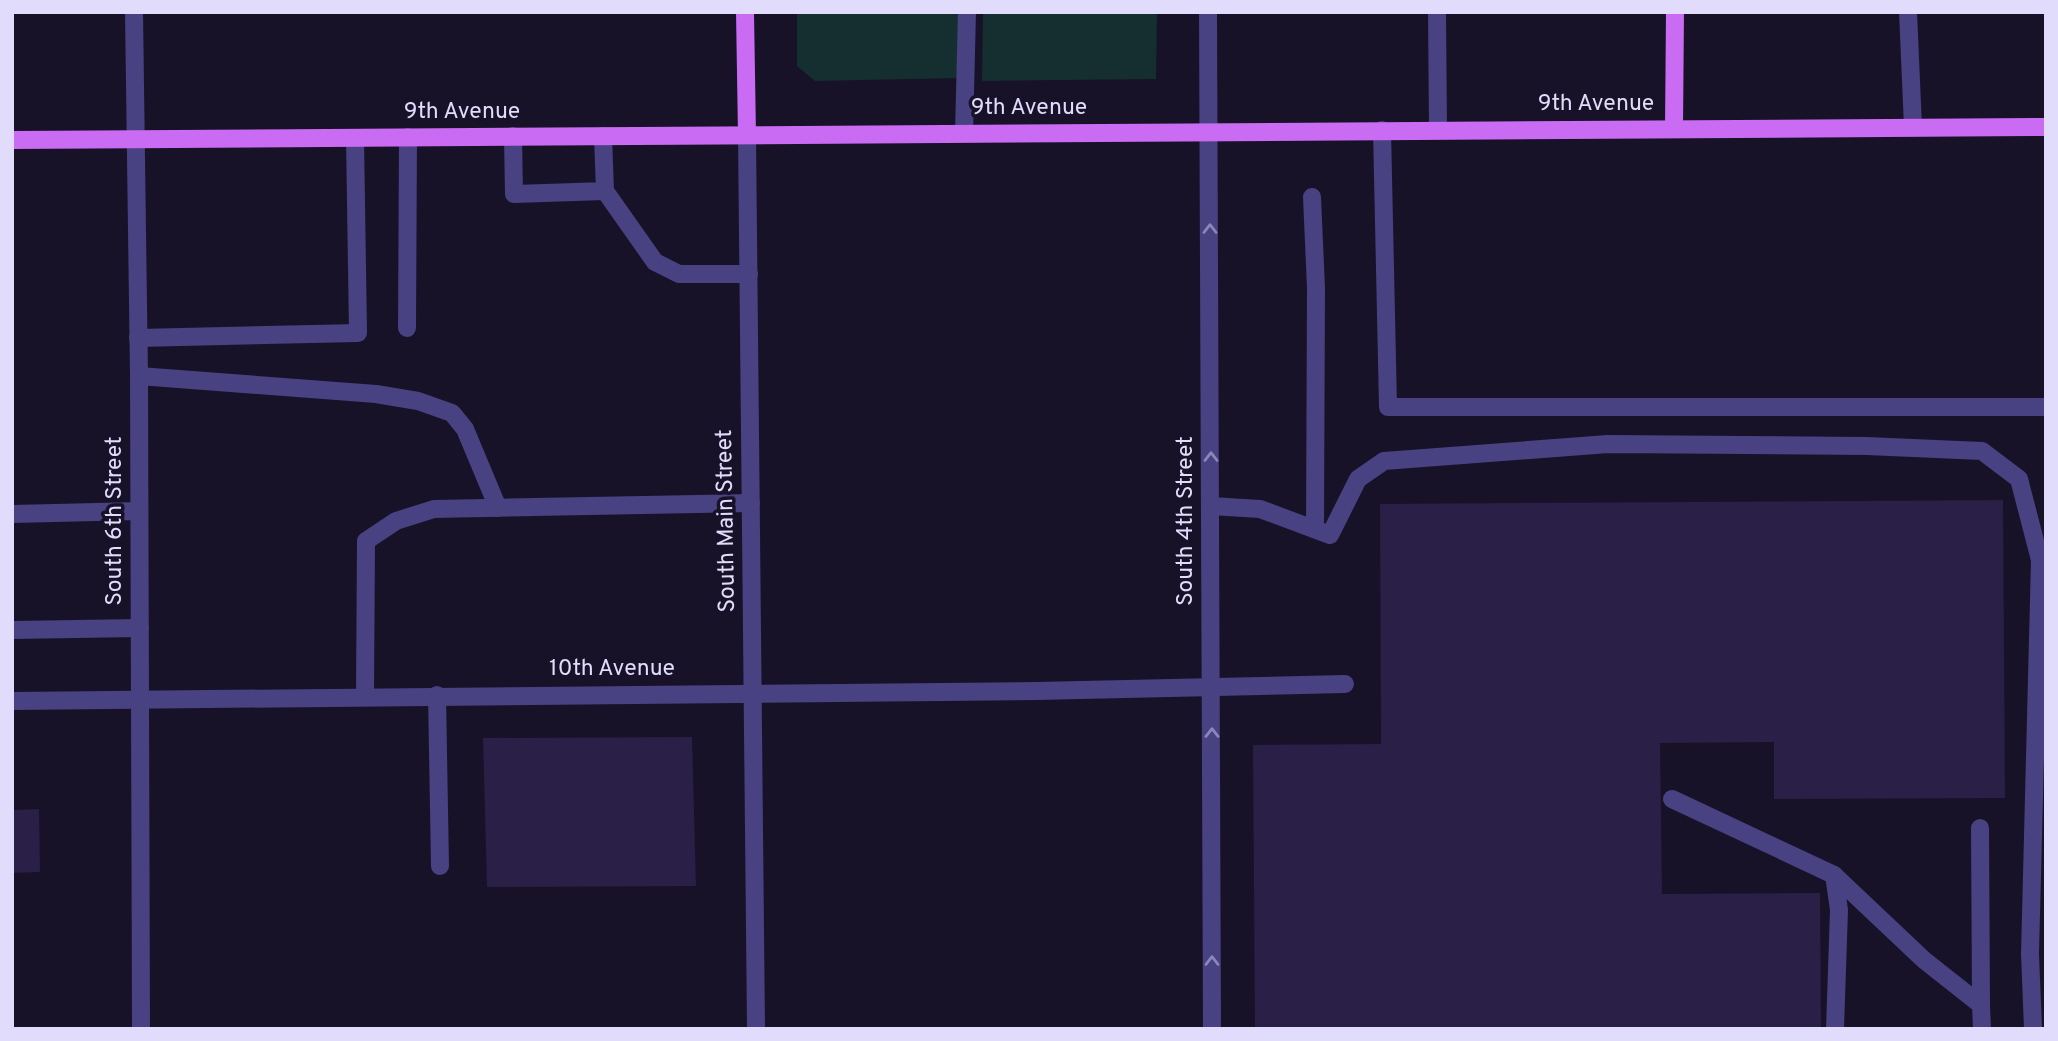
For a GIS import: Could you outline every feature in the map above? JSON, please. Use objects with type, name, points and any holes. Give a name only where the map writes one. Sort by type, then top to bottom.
[{"type":"main road","name":"South Main Street","points":[[746,12],[747,135]]},
{"type":"main road","points":[[1674,128],[1675,12]]},
{"type":"main road","name":"9th Avenue","points":[[12,141],[2046,127]]},
{"type":"street","name":"South 6th Street","points":[[134,12],[139,376],[141,1029]]},
{"type":"street","points":[[964,133],[967,12]]},
{"type":"street","name":"South 4th Street","points":[[1208,12],[1212,1029]]},
{"type":"street","points":[[1437,12],[1438,130]]},
{"type":"street","points":[[1908,12],[1913,127]]},
{"type":"street","points":[[1382,130],[1388,407],[2046,407]]},
{"type":"street","name":"South Main Street","points":[[747,135],[756,1029]]},
{"type":"street","points":[[513,136],[514,194],[605,191]]},
{"type":"street","points":[[603,136],[605,191],[655,262],[679,274],[749,274]]},
{"type":"street","points":[[407,328],[408,137]]},
{"type":"street","points":[[138,338],[358,333],[355,138]]},
{"type":"street","points":[[1312,197],[1316,288],[1315,530]]},
{"type":"street","points":[[139,376],[376,394],[429,405],[452,413],[465,429],[498,508]]},
{"type":"street","points":[[1211,506],[1260,509],[1330,535],[1357,479],[1384,461],[1608,444],[1867,446],[1982,451],[2020,479],[2040,560],[2030,954],[2033,1029]]},
{"type":"street","points":[[365,695],[366,541],[396,521],[433,509],[751,503]]},
{"type":"street","points":[[12,514],[139,512]]},
{"type":"street","points":[[12,630],[139,628]]},
{"type":"street","name":"10th Avenue","points":[[12,701],[365,695],[1212,688],[1345,684]]},
{"type":"street","points":[[437,695],[440,866]]},
{"type":"street","points":[[1672,799],[1834,875],[1924,960],[1981,1005]]},
{"type":"street","points":[[1980,828],[1982,1029]]},
{"type":"street","points":[[1834,875],[1839,910],[1835,1029]]},
{"type":"green space","points":[[797,12],[959,12],[959,78],[815,81],[797,66]]},
{"type":"green space","points":[[983,12],[1157,12],[1156,79],[982,81]]},
{"type":"building","points":[[2003,500],[2005,798],[1774,799],[1774,742],[1660,743],[1662,894],[1820,893],[1821,1029],[1255,1029],[1253,745],[1381,744],[1380,504]]},
{"type":"building","points":[[692,737],[696,886],[487,887],[483,738]]},
{"type":"building","points":[[39,809],[40,872],[12,873],[12,810]]}]
